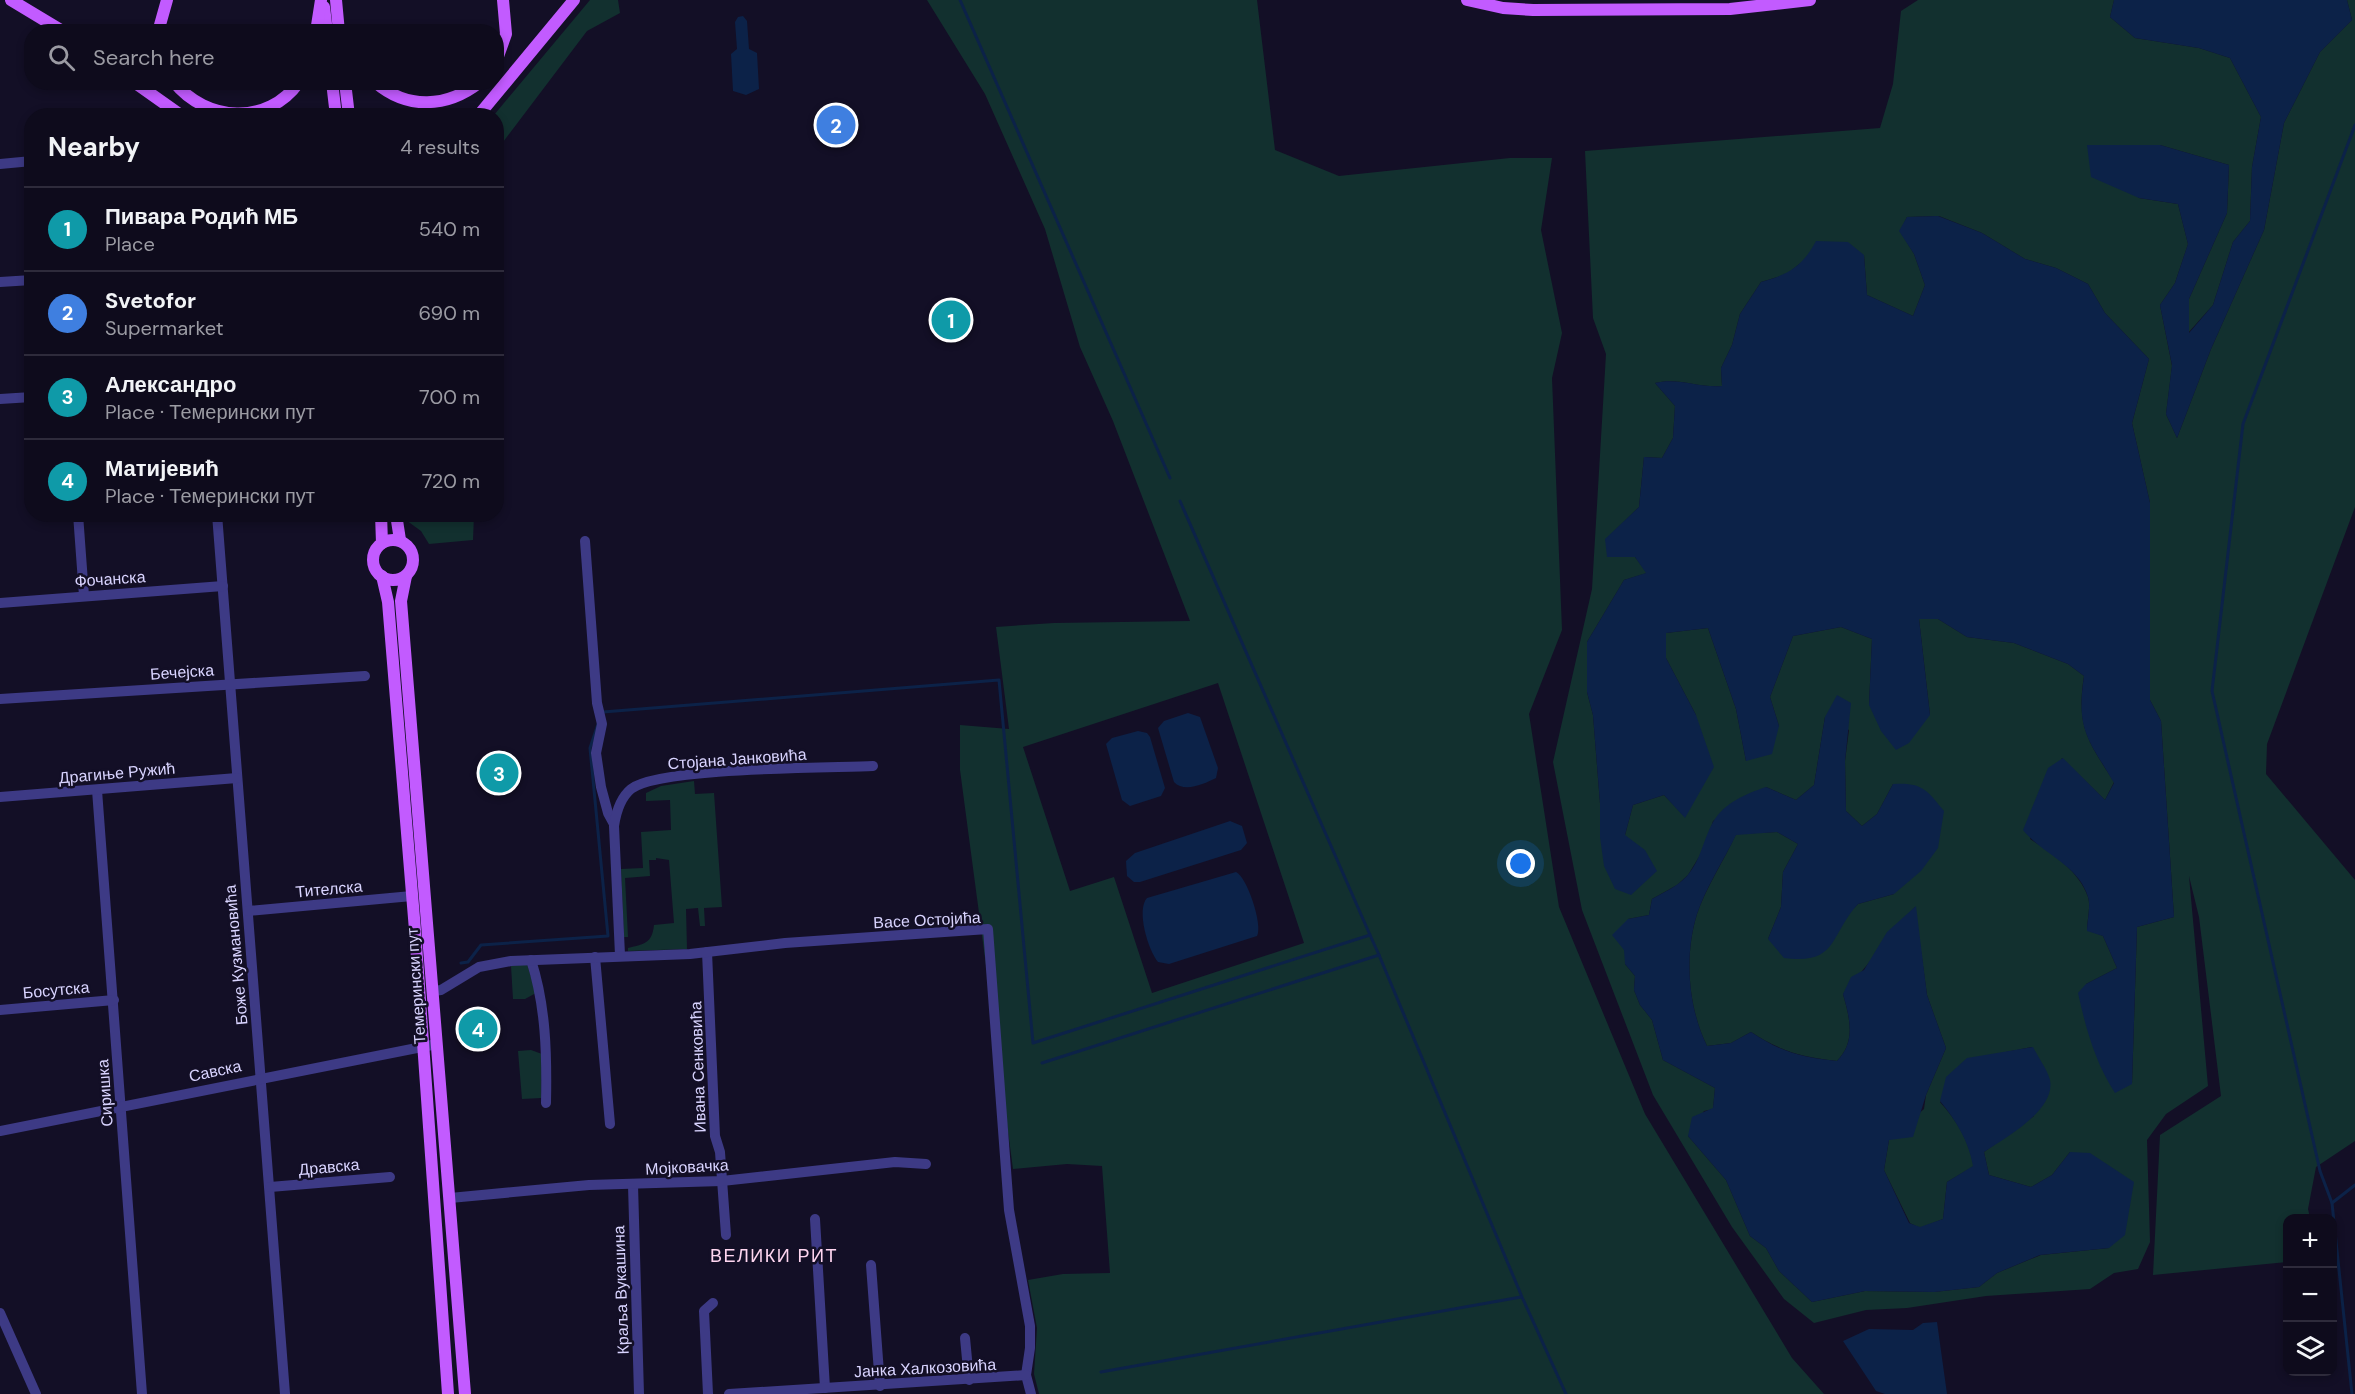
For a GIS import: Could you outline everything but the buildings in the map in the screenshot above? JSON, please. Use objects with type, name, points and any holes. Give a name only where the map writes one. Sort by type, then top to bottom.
[{"type":"main road","points":[[11,0],[51,24]]},
{"type":"main road","points":[[160,24],[167,0]]},
{"type":"main road","points":[[318,24],[322,0]]},
{"type":"main road","points":[[322,0],[326,24]]},
{"type":"main road","points":[[503,0],[506,34],[504,40]]},
{"type":"main road","points":[[504,85],[574,0]]},
{"type":"main road","points":[[1467,0],[1503,8],[1533,10],[1730,9],[1810,0]]},
{"type":"main road","points":[[336,2],[338,24]]},
{"type":"main road","points":[[336,2],[343,24]]},
{"type":"main road","points":[[145,90],[171,108]]},
{"type":"main road","points":[[182,90],[190,99],[209,108]]},
{"type":"main road","points":[[268,108],[283,100],[292,90]]},
{"type":"main road","points":[[333,90],[335,108]]},
{"type":"main road","points":[[346,90],[348,108]]},
{"type":"main road","points":[[387,90],[398,97],[427,103],[455,98],[468,90]]},
{"type":"main road","points":[[485,108],[500,90]]},
{"type":"main road","points":[[381,522],[382,543]]},
{"type":"main road","points":[[397,522],[400,540]]},
{"type":"main road","points":[[388,540],[400,540],[406,544],[412,555],[412,565],[406,576],[394,580],[377,572],[375,553],[382,543],[388,540]]},
{"type":"main road","name":"Темерински пут","points":[[382,576],[388,602],[412,896],[448,1394]]},
{"type":"main road","name":"Темерински пут","points":[[406,576],[400,602],[434,991],[465,1394]]},
{"type":"street","points":[[0,164],[24,162]]},
{"type":"street","points":[[0,282],[24,280]]},
{"type":"street","points":[[0,399],[24,398]]},
{"type":"street","points":[[79,522],[84,596]]},
{"type":"street","name":"Боже Кузмановића","points":[[218,522],[285,1394]]},
{"type":"street","points":[[585,541],[599,712],[602,724],[596,753],[601,787],[608,813],[614,824]]},
{"type":"street","name":"Фочанска","points":[[0,603],[223,586]]},
{"type":"street","name":"Бечејска","points":[[0,699],[365,676]]},
{"type":"street","name":"Стојана Јанковића","points":[[620,955],[614,824],[616,811],[630,789],[655,780],[721,772],[873,766]]},
{"type":"street","name":"Драгиње Ружић","points":[[0,797],[237,778]]},
{"type":"street","name":"Сиришка","points":[[97,790],[141,1394]]},
{"type":"street","name":"Тителска","points":[[248,911],[412,896]]},
{"type":"street","name":"Васе Остојића","points":[[434,991],[441,990],[479,966],[531,960],[707,952],[785,943],[988,929],[1009,1210],[1030,1326],[1026,1375]]},
{"type":"street","name":"Ивана Сенковића","points":[[707,952],[715,1136],[720,1152],[726,1235]]},
{"type":"street","points":[[595,957],[610,1124]]},
{"type":"street","points":[[531,960],[546,1040],[546,1103]]},
{"type":"street","name":"Босутска","points":[[0,1010],[114,1000]]},
{"type":"street","name":"Савска","points":[[0,1131],[261,1077],[437,1044]]},
{"type":"street","name":"Мојковачка","points":[[450,1198],[543,1188],[722,1181],[895,1162],[926,1164]]},
{"type":"street","name":"Дравска","points":[[270,1187],[390,1177]]},
{"type":"street","name":"Краља Вукашина","points":[[633,1185],[639,1394]]},
{"type":"street","points":[[815,1219],[825,1389]]},
{"type":"street","points":[[871,1264],[880,1386]]},
{"type":"street","points":[[708,1394],[704,1311],[713,1304]]},
{"type":"street","points":[[0,1313],[5,1338],[36,1394]]},
{"type":"street","points":[[965,1338],[969,1380]]},
{"type":"street","points":[[1026,1375],[1031,1394]]},
{"type":"street","name":"Јанка Халкозовића","points":[[729,1394],[1026,1375]]},
{"type":"green space","points":[[590,0],[618,0],[620,13],[587,31],[504,141],[504,108],[500,108]]},
{"type":"green space","points":[[927,0],[1257,0],[1275,150],[1339,176],[1510,158],[1552,158],[1541,230],[1562,333],[1552,378],[1562,630],[1529,714],[1559,907],[1645,1114],[1792,1358],[1824,1394],[1039,1394],[1034,1374],[1037,1328],[1028,1280],[1063,1274],[1110,1273],[1102,1166],[1067,1164],[1013,1169],[960,770],[960,725],[1009,729],[996,627],[1054,623],[1190,621],[1113,421],[1080,347],[1045,229],[985,94]],"holes":[[[1218,683],[1304,943],[1152,993],[1114,877],[1070,891],[1023,747]]]},
{"type":"green space","points":[[1918,0],[2114,0],[2110,17],[2135,38],[2199,48],[2230,58],[2261,117],[2252,167],[2250,221],[2233,242],[2213,305],[2188,333],[2189,299],[2227,213],[2229,165],[2160,145],[2087,145],[2139,198],[2178,204],[2188,244],[2175,283],[2160,305],[2172,366],[2166,414],[2177,438],[2211,349],[2264,230],[2284,123],[2320,52],[2352,20],[2347,0],[2355,0],[2355,507],[2267,744],[2266,774],[2355,880],[2355,1141],[2316,1167],[2308,1209],[2309,1214],[2283,1214],[2283,1262],[2153,1275],[2160,1135],[2221,1096],[2199,917],[2189,876],[2208,1086],[2166,1114],[2147,1140],[2150,1242],[2138,1269],[2114,1273],[2090,1289],[1986,1296],[1907,1308],[1866,1310],[1814,1323],[1784,1299],[1732,1227],[1653,1095],[1582,910],[1553,762],[1592,589],[1606,354],[1593,318],[1585,151],[1880,128],[1893,84],[1901,11]],"holes":[[[1939,216],[1982,233],[2025,259],[2056,268],[2088,284],[2105,313],[2149,359],[2132,423],[2150,503],[2150,700],[2161,721],[2174,917],[2137,927],[2132,1084],[2086,984],[2117,968],[2103,936],[2087,930],[2088,897],[2071,871],[2056,857],[2030,839],[2062,758],[2105,800],[2114,782],[2086,733],[2082,708],[2084,676],[2068,664],[2014,643],[1967,637],[1938,619],[1919,619],[1930,715],[1869,705],[1872,639],[1841,627],[1793,636],[1770,697],[1779,726],[1746,761],[1736,709],[1708,628],[1666,633],[1666,658],[1696,715],[1685,817],[1664,795],[1633,805],[1625,835],[1600,837],[1600,803],[1593,715],[1587,692],[1587,642],[1624,580],[1647,573],[1635,557],[1605,540],[1639,507],[1644,457],[1662,458],[1673,438],[1675,406],[1655,383],[1672,381],[1722,386],[1721,368],[1732,345],[1740,314],[1761,282],[1787,274],[1808,257],[1864,255],[1867,295],[1913,316],[1925,285],[1914,254],[1900,231],[1907,217]],[[1825,717],[1849,730],[1845,761],[1846,811],[1862,826],[1877,814],[1893,784],[1894,894],[1858,904],[1849,913],[1768,939],[1781,907],[1783,872],[1798,844],[1777,832],[1736,834],[1701,904],[1690,947],[1692,998],[1707,1046],[1731,1043],[1751,1032],[1792,1052],[1837,1061],[1847,1046],[1850,1029],[1843,994],[1915,907],[1927,995],[1946,1048],[1926,1095],[1924,1109],[1889,1140],[1884,1170],[1910,1223],[1920,1228],[1943,1219],[1947,1182],[1974,1166],[1962,1132],[1940,1102],[2006,1052],[2032,1047],[2034,1116],[1984,1152],[1989,1175],[2031,1187],[2052,1175],[2070,1152],[2109,1248],[2041,1255],[1997,1273],[1979,1287],[1934,1292],[1865,1291],[1812,1302],[1779,1271],[1766,1248],[1750,1236],[1726,1180],[1688,1136],[1704,1111],[1713,1109],[1715,1088],[1663,1060],[1652,1020],[1640,1005],[1634,990],[1635,976],[1625,964],[1628,919],[1649,915],[1652,899],[1677,885],[1688,875],[1705,847],[1713,821],[1766,787],[1796,800],[1814,785]]]},
{"type":"green space","points":[[409,522],[474,522],[473,540],[429,544],[421,531]]},
{"type":"green space","points":[[694,781],[695,794],[714,793],[722,907],[704,908],[705,926],[700,926],[698,908],[686,909],[687,949],[628,951],[628,948],[647,942],[654,925],[674,923],[669,860],[656,858],[656,860],[649,860],[650,876],[625,878],[628,937],[624,937],[621,869],[643,868],[641,832],[671,830],[670,800],[646,801],[646,793],[661,786]]},
{"type":"green space","points":[[527,964],[536,993],[525,999],[513,999],[511,966]]},
{"type":"green space","points":[[531,1050],[542,1054],[541,1098],[522,1099],[518,1051]]},
{"type":"water","points":[[2114,0],[2347,0],[2352,20],[2320,52],[2284,123],[2264,230],[2211,349],[2177,438],[2166,414],[2172,365],[2160,305],[2175,283],[2188,244],[2178,204],[2139,198],[2091,177],[2087,145],[2160,145],[2229,165],[2227,213],[2189,299],[2189,333],[2213,305],[2233,242],[2250,221],[2252,167],[2261,117],[2230,58],[2199,48],[2135,38],[2110,17]]},
{"type":"water","points":[[743,16],[747,21],[749,49],[757,53],[759,89],[746,95],[733,91],[731,54],[737,49],[735,22],[738,17]]},
{"type":"water","points":[[1938,216],[1982,233],[2025,259],[2056,268],[2088,284],[2105,313],[2149,359],[2132,423],[2150,503],[2150,700],[2161,721],[2174,917],[2137,927],[2132,1084],[2115,1093],[2092,1045],[2078,993],[2086,984],[2117,968],[2103,936],[2087,931],[2089,901],[2077,876],[2023,830],[2048,768],[2063,758],[2105,800],[2114,783],[2086,733],[2082,710],[2084,676],[2068,664],[2014,643],[1967,637],[1938,619],[1919,619],[1930,715],[1909,743],[1896,750],[1881,731],[1869,705],[1872,639],[1841,627],[1793,636],[1770,697],[1779,726],[1772,754],[1746,761],[1736,709],[1708,628],[1666,633],[1666,658],[1696,715],[1714,767],[1685,818],[1664,795],[1633,805],[1625,835],[1645,850],[1657,871],[1631,895],[1615,889],[1604,866],[1600,837],[1600,803],[1593,715],[1587,692],[1587,642],[1624,580],[1646,573],[1635,557],[1607,557],[1605,539],[1639,507],[1644,457],[1662,458],[1673,438],[1675,406],[1655,383],[1672,381],[1722,386],[1721,368],[1732,345],[1740,314],[1761,282],[1794,268],[1811,250],[1816,241],[1848,242],[1864,255],[1867,295],[1913,316],[1925,285],[1914,254],[1899,231],[1907,217]]},
{"type":"water","points":[[1837,695],[1851,703],[1845,761],[1846,811],[1862,826],[1877,814],[1893,784],[1917,786],[1928,793],[1944,811],[1938,848],[1921,871],[1894,894],[1858,904],[1830,946],[1823,952],[1814,957],[1801,959],[1784,958],[1768,939],[1781,907],[1783,872],[1798,844],[1777,832],[1736,835],[1701,904],[1690,947],[1692,998],[1707,1046],[1731,1043],[1751,1032],[1791,1052],[1837,1061],[1847,1046],[1849,1038],[1848,1012],[1843,994],[1851,977],[1864,970],[1887,932],[1916,906],[1927,995],[1946,1048],[1926,1095],[1913,1137],[1889,1140],[1884,1170],[1909,1223],[1920,1227],[1943,1219],[1947,1182],[1973,1166],[1961,1132],[1940,1101],[1946,1077],[1967,1058],[2033,1047],[2049,1076],[2050,1091],[2045,1102],[2027,1122],[1984,1152],[1989,1175],[2031,1187],[2052,1175],[2070,1152],[2090,1153],[2134,1182],[2125,1235],[2109,1248],[2040,1255],[1997,1273],[1979,1287],[1934,1292],[1865,1291],[1812,1302],[1779,1271],[1766,1248],[1750,1236],[1726,1180],[1688,1136],[1692,1117],[1713,1108],[1715,1088],[1663,1060],[1652,1020],[1640,1005],[1634,990],[1635,976],[1625,964],[1624,950],[1612,935],[1628,919],[1649,915],[1652,899],[1687,876],[1696,863],[1713,822],[1730,804],[1766,787],[1796,800],[1814,785],[1825,717]]},
{"type":"water","points":[[1188,713],[1200,717],[1218,768],[1216,778],[1200,785],[1183,787],[1174,782],[1158,728],[1164,721]]},
{"type":"water","points":[[1138,731],[1147,733],[1150,737],[1165,788],[1161,796],[1130,806],[1122,800],[1106,744],[1112,738]]},
{"type":"water","points":[[1230,821],[1242,826],[1247,843],[1241,850],[1140,882],[1134,882],[1127,876],[1126,861],[1135,853]]},
{"type":"water","points":[[1236,872],[1245,883],[1253,902],[1258,922],[1257,936],[1169,964],[1158,962],[1151,949],[1143,920],[1144,904],[1147,898]]},
{"type":"water","points":[[1937,1322],[1947,1394],[1885,1394],[1876,1391],[1843,1341],[1869,1329],[1913,1330],[1923,1323]]},
{"type":"waterway","points":[[960,0],[1170,478]]},
{"type":"waterway","points":[[2332,1203],[2320,1171],[2212,691],[2243,424],[2355,125]]},
{"type":"waterway","points":[[1180,501],[1370,935]]},
{"type":"waterway","points":[[603,712],[999,680],[1033,1043],[1370,935],[1379,955]]},
{"type":"waterway","points":[[461,963],[468,962],[481,945],[608,936],[590,748],[598,724]]},
{"type":"waterway","points":[[1042,1063],[1379,955],[1522,1297],[1566,1394]]},
{"type":"waterway","points":[[2352,1394],[2332,1203],[2355,1185]]},
{"type":"waterway","points":[[1101,1372],[1521,1297]]},
{"type":"place","name":"Svetofor","points":[[836,125]]},
{"type":"place","name":"Пивара Родић МБ","points":[[951,320]]},
{"type":"place","name":"Александро","points":[[499,773]]},
{"type":"place","name":"Матијевић","points":[[478,1029]]},
{"type":"district","name":"ВЕЛИКИ РИТ","points":[[774,1256]]}]
